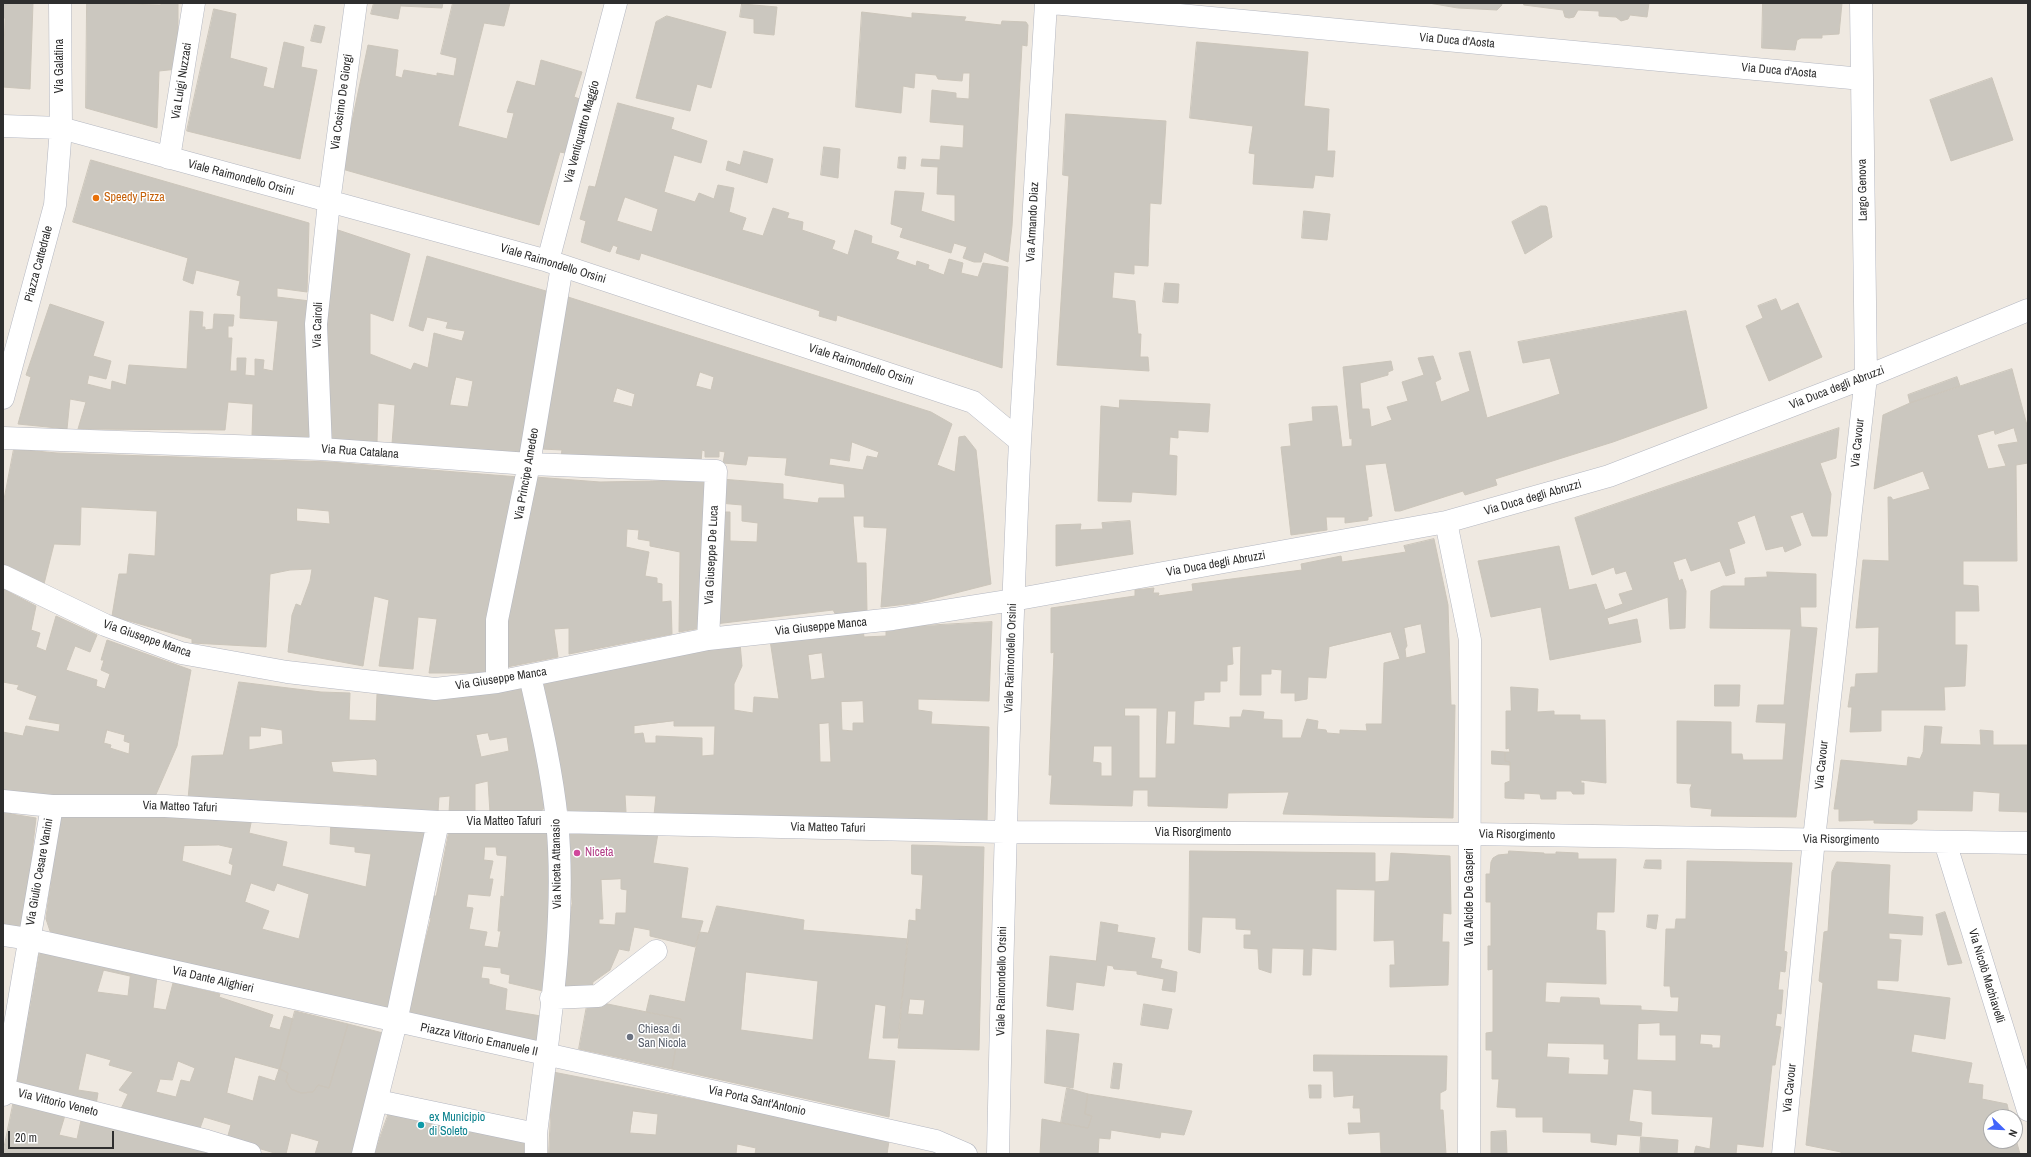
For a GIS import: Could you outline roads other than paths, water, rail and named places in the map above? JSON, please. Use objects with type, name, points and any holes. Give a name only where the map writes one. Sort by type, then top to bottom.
[{"type":"street","name":"Via Galatina","points":[[60,3],[60,128]]},
{"type":"street","name":"Via Luigi Nuzzaci","points":[[169,158],[194,3]]},
{"type":"street","name":"Via Cosimo De Giorgi","points":[[329,202],[356,3]]},
{"type":"street","name":"Via Ventiquattro Maggio","points":[[555,264],[616,3]]},
{"type":"street","name":"Via Armando Diaz","points":[[1020,441],[1046,3]]},
{"type":"street","name":"Via Duca d'Aosta","points":[[1052,3],[1862,79]]},
{"type":"street","name":"Largo Genova","points":[[1861,3],[1866,377]]},
{"type":"street","name":"Viale Raimondello Orsini","points":[[3,126],[60,128],[555,264],[973,402],[1020,441],[1013,600],[998,1154]]},
{"type":"street","name":"Piazza Cattedrale","points":[[3,398],[55,205],[60,128]]},
{"type":"street","name":"Via Cairoli","points":[[322,449],[316,324],[329,202]]},
{"type":"street","name":"Via Principe Amedeo","points":[[497,682],[497,620],[529,464],[555,264]]},
{"type":"street","name":"Via Duca degli Abruzzi","points":[[1013,600],[1446,522],[1609,476],[1866,377],[2028,310]]},
{"type":"street","name":"Via Cavour","points":[[1783,1154],[1814,839],[1866,377]]},
{"type":"street","name":"Via Rua Catalana","points":[[3,438],[322,449],[529,464],[716,471]]},
{"type":"street","name":"Via Giuseppe De Luca","points":[[708,639],[716,471]]},
{"type":"street","name":"Via Alcide De Gasperi","points":[[1446,522],[1470,640],[1469,1154]]},
{"type":"street","name":"Via Giuseppe Manca","points":[[3,576],[105,625],[181,653],[287,672],[435,689],[497,682],[530,676],[708,639],[893,619],[1013,600]]},
{"type":"street","name":"Via Niceta Attanasio","points":[[530,676],[548,758],[557,822],[560,891],[556,960],[545,1054]]},
{"type":"street","name":"Via Matteo Tafuri","points":[[3,801],[52,806],[164,806],[438,822],[557,822],[1006,832]]},
{"type":"street","name":"Via Giulio Cesare Vanini","points":[[3,1092],[52,806]]},
{"type":"street","points":[[363,1154],[378,1101],[396,1022],[438,822]]},
{"type":"street","name":"Via Risorgimento","points":[[1006,832],[1470,834],[2028,843]]},
{"type":"street","name":"Via Nicolò Machiavelli","points":[[1945,842],[2028,1110]]},
{"type":"street","name":"Via Dante Alighieri","points":[[3,935],[29,939],[396,1022]]},
{"type":"street","points":[[551,998],[598,996],[656,951]]},
{"type":"street","name":"Piazza Vittorio Emanuele II","points":[[378,1101],[536,1144],[545,1054],[396,1022]]},
{"type":"street","name":"Via Porta Sant'Antonio","points":[[545,1054],[936,1141],[966,1154]]},
{"type":"street","name":"Via Vittorio Veneto","points":[[3,1092],[207,1141],[250,1154]]},
{"type":"place","name":"Speedy Pizza","points":[[96,198]]},
{"type":"place","name":"Niceta","points":[[577,853]]},
{"type":"place","name":"Chiesa di San Nicola","points":[[630,1037]]},
{"type":"place","name":"ex Municipio di Soleto","points":[[421,1125]]}]
